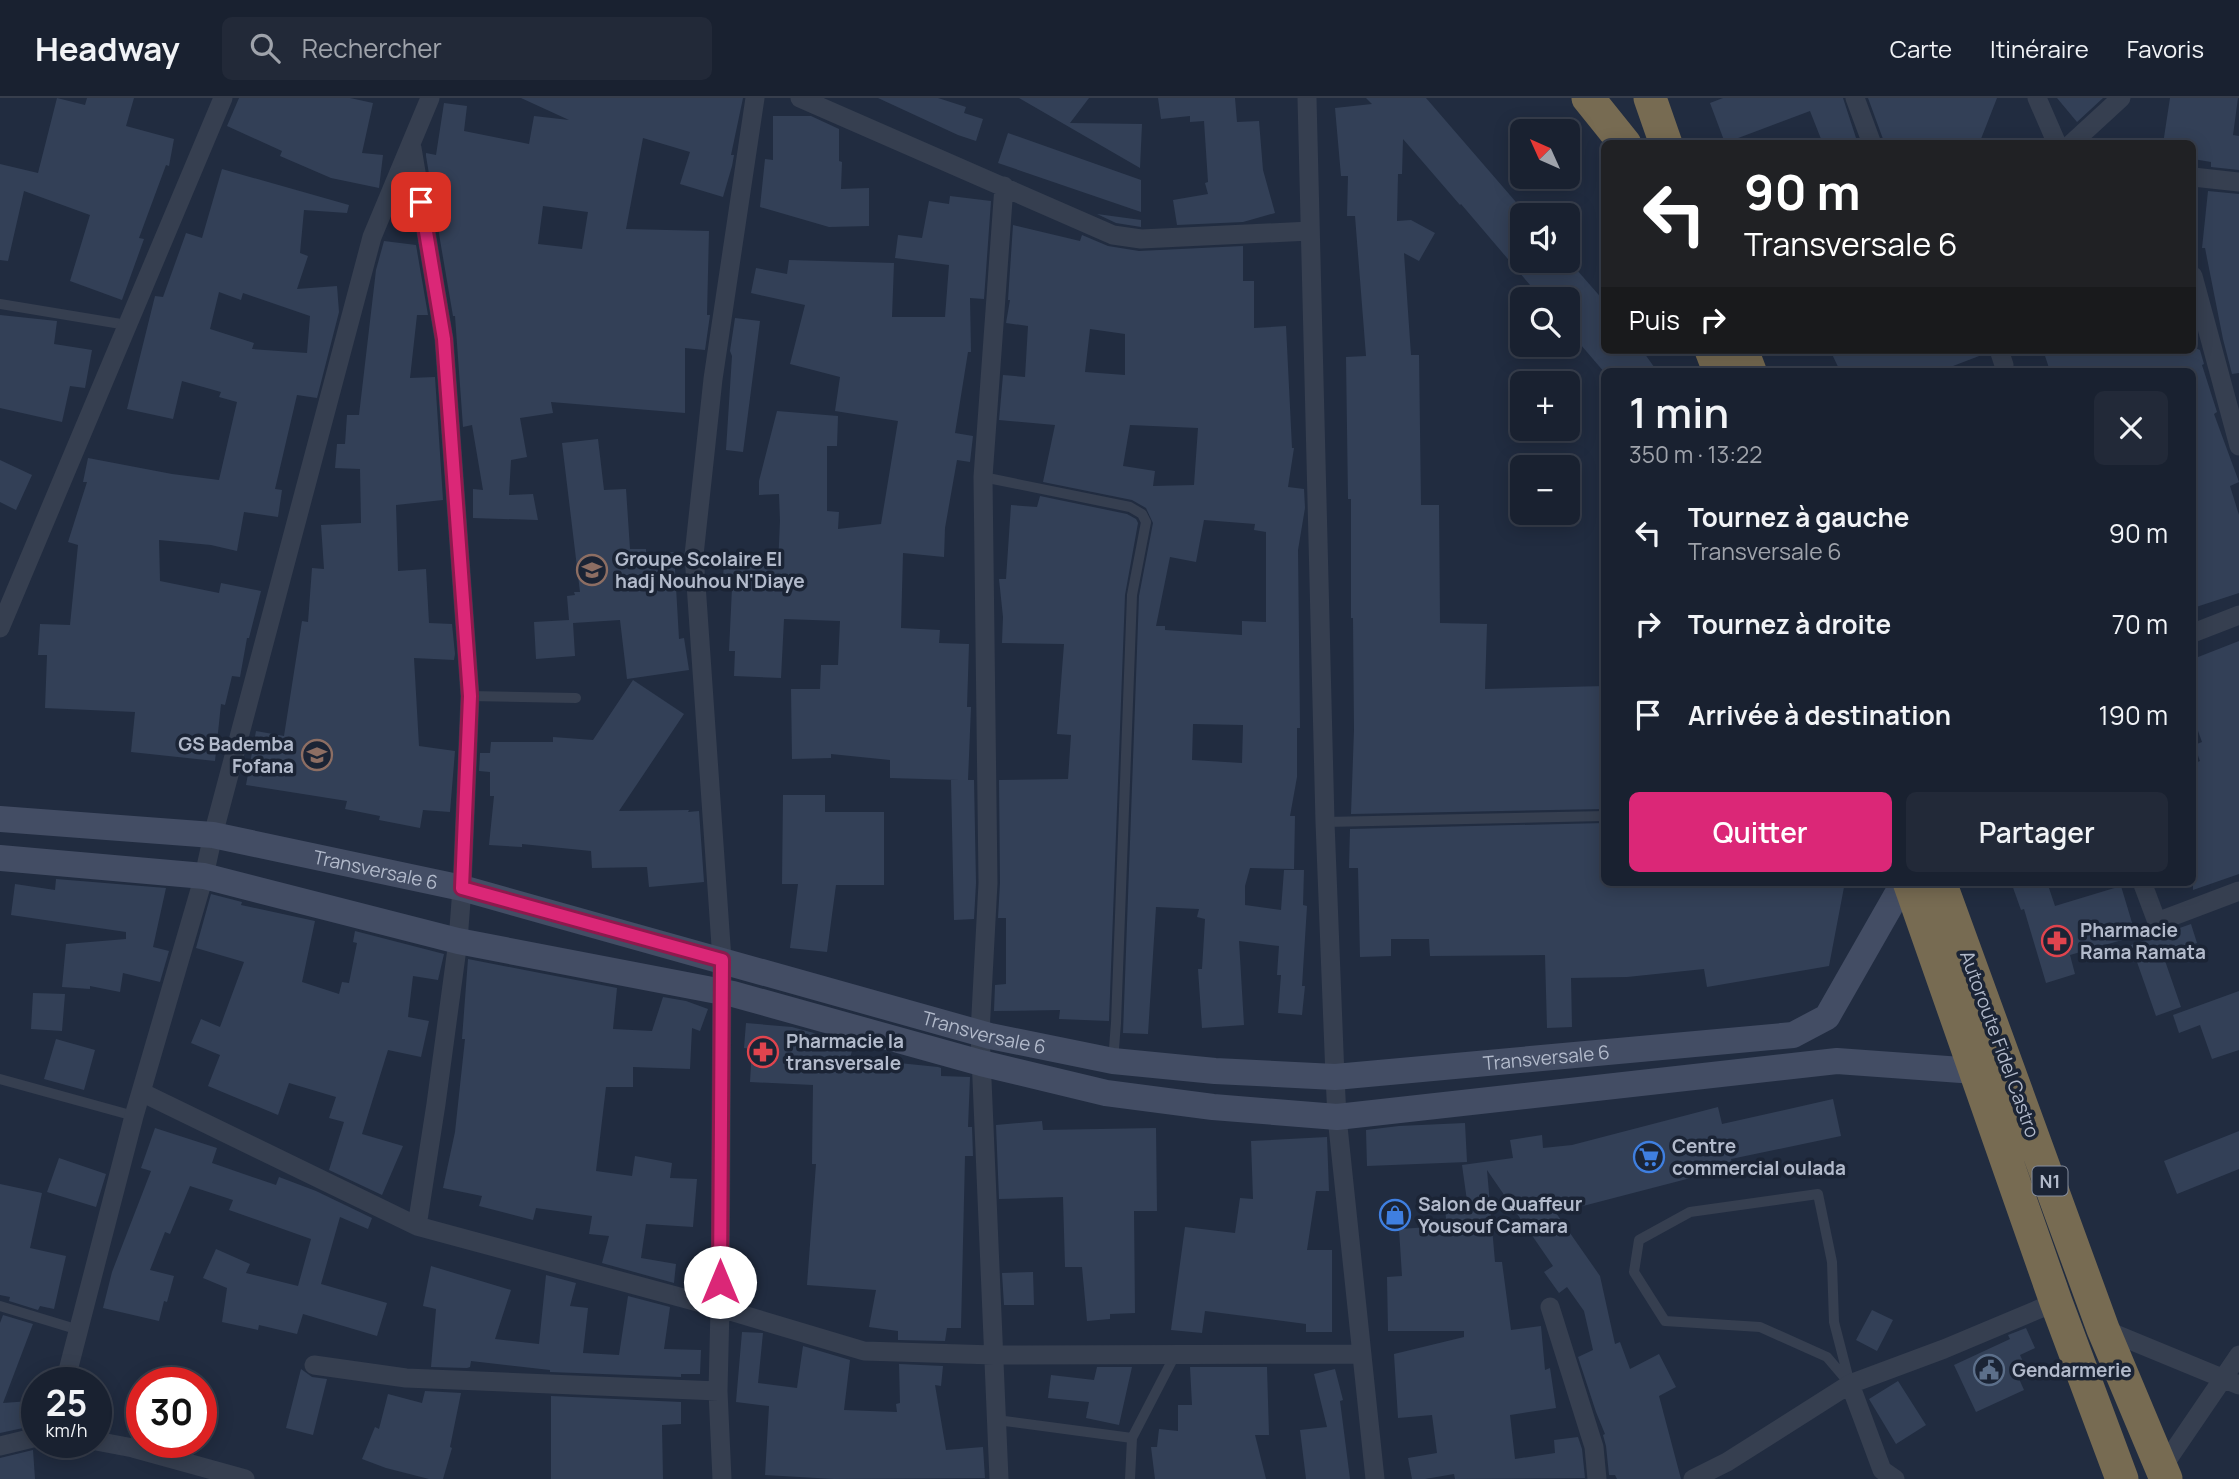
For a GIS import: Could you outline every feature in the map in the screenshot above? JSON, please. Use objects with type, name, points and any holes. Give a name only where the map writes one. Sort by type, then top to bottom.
[{"type":"highway","points":[[1588,98],[1622,140]]},
{"type":"highway","points":[[1620,98],[1636,140]]},
{"type":"highway","points":[[1650,98],[1665,140]]},
{"type":"highway","name":"Autoroute Fidel Castro","points":[[1908,886],[1991,1066],[2164,1473]]},
{"type":"highway","name":"Autoroute Fidel Castro","points":[[1941,886],[2056,1302],[2114,1476]]},
{"type":"main road","name":"Transversale 6","points":[[0,819],[213,835],[462,888],[980,1033],[1113,1061],[1215,1071],[1335,1077],[1793,1035],[1827,1017],[1904,886]]},
{"type":"main road","name":"Transversale 6","points":[[0,858],[204,876],[458,942],[720,992],[981,1063],[1106,1093],[1213,1107],[1337,1118],[1837,1061],[1991,1066]]},
{"type":"street","points":[[0,628],[223,98]]},
{"type":"street","points":[[69,1367],[134,1116],[204,876],[372,237],[412,147],[430,98]]},
{"type":"street","points":[[722,1479],[718,1391],[722,960],[694,555],[713,379],[755,98]]},
{"type":"street","points":[[1307,98],[1325,822],[1337,1118],[1375,1479]]},
{"type":"street","points":[[1855,98],[1871,140]]},
{"type":"street","points":[[2037,98],[2055,140]]},
{"type":"street","points":[[2075,140],[2121,98]]},
{"type":"street","points":[[812,100],[1113,234],[1141,239],[1310,231]]},
{"type":"street","points":[[412,147],[444,339],[470,696],[458,942],[417,1226]]},
{"type":"street","points":[[2196,177],[2239,182]]},
{"type":"street","points":[[999,1479],[980,1033],[988,883],[983,477],[1004,186]]},
{"type":"street","points":[[2196,287],[2239,446]]},
{"type":"street","points":[[2196,632],[2239,615]]},
{"type":"street","points":[[2144,886],[2157,922],[2239,891]]},
{"type":"street","points":[[141,1092],[417,1226],[720,1308],[864,1352],[994,1355],[1362,1354]]},
{"type":"street","points":[[1693,1479],[1727,1462],[1850,1384],[1944,1349],[2056,1302]]},
{"type":"street","points":[[1550,1307],[1594,1447],[1597,1479]]},
{"type":"street","points":[[2103,1329],[2232,1381]]},
{"type":"street","points":[[2164,1473],[2232,1381],[2239,1355]]},
{"type":"street","points":[[314,1365],[407,1378],[718,1391]]},
{"type":"street","points":[[1850,1384],[1882,1470],[1895,1479]]},
{"type":"street","points":[[0,1446],[21,1441]]},
{"type":"street","points":[[112,1444],[245,1479]]},
{"type":"lane","points":[[0,304],[127,325]]},
{"type":"lane","points":[[983,477],[1130,507],[1142,514],[1146,522],[1132,595],[1113,1061]]},
{"type":"lane","points":[[470,696],[576,698]]},
{"type":"lane","points":[[1325,822],[1601,816]]},
{"type":"lane","points":[[0,1079],[134,1116]]},
{"type":"lane","points":[[1818,1194],[1832,1262],[1834,1322],[1850,1384],[1827,1357],[1760,1327],[1665,1321],[1634,1272],[1639,1240],[1690,1212],[1818,1194]]},
{"type":"lane","points":[[0,1306],[79,1330]]},
{"type":"lane","points":[[1130,1479],[1132,1438],[1175,1355]]},
{"type":"lane","points":[[997,1420],[1132,1438]]},
{"type":"building","points":[[57,98],[85,105],[87,98],[134,98],[126,126],[174,139],[169,166],[166,165],[139,238],[144,239],[122,300],[70,281],[90,215],[24,191],[8,261],[0,260],[0,164],[38,173]]},
{"type":"building","points":[[239,98],[350,98],[373,103],[362,153],[383,155],[379,188],[331,178],[280,156],[282,151],[227,126]]},
{"type":"building","points":[[521,98],[743,98],[731,155],[734,155],[732,166],[723,197],[680,184],[690,152],[643,138],[626,229],[709,231],[707,315],[710,315],[705,350],[685,348],[685,413],[551,402],[553,413],[520,418],[527,457],[511,460],[509,495],[533,494],[538,520],[473,518],[473,489],[483,490],[472,425],[463,427],[455,316],[439,234],[443,177],[429,174],[426,153],[436,155],[444,103],[467,106],[464,131],[529,144],[534,116],[569,120]],"holes":[[[543,206],[588,212],[582,249],[538,244]]]},
{"type":"building","points":[[878,98],[938,98],[966,107],[964,113],[983,119],[976,141]]},
{"type":"building","points":[[1019,98],[1089,98],[1070,123],[1142,124],[1140,168]]},
{"type":"building","points":[[1158,98],[1235,98],[1237,122],[1259,121],[1263,170],[1275,213],[1243,222],[1177,225],[1173,200],[1208,194],[1205,183],[1208,182],[1204,121],[1190,122],[1190,116],[1161,119]]},
{"type":"building","points":[[1366,98],[1426,98],[1517,203],[1510,203],[1510,261],[1403,139],[1402,174],[1398,174],[1397,221],[1411,220],[1435,233],[1419,261],[1404,253],[1411,355],[1419,355],[1421,505],[1439,505],[1440,623],[1487,624],[1485,689],[1601,686],[1601,809],[1351,814],[1354,730],[1353,618],[1346,357],[1366,356],[1355,216],[1347,216],[1348,176],[1341,176],[1335,108],[1372,104]]},
{"type":"building","points":[[1723,98],[1843,98],[1857,140],[1821,140],[1810,111],[1733,140],[1724,140],[1710,103]]},
{"type":"building","points":[[1868,98],[1997,98],[1981,140],[1883,139]]},
{"type":"building","points":[[2057,98],[2103,98],[2077,122]]},
{"type":"building","points":[[2170,98],[2238,98],[2233,135],[2239,136],[2239,170],[2211,167],[2211,162],[2196,160],[2196,140],[2164,140]]},
{"type":"building","points":[[773,116],[811,116],[839,129],[841,189],[869,188],[869,226],[829,227],[760,207],[765,159],[773,160]]},
{"type":"building","points":[[1008,133],[1141,180],[1141,212],[998,163]]},
{"type":"building","points":[[222,169],[349,205],[347,213],[304,210],[300,253],[308,256],[297,289],[337,286],[339,312],[317,398],[297,395],[275,489],[282,490],[278,517],[244,512],[237,551],[211,545],[159,540],[160,581],[219,593],[221,583],[261,591],[247,638],[240,677],[232,676],[225,705],[221,704],[215,761],[131,752],[135,712],[45,708],[47,655],[38,655],[40,624],[70,625],[78,545],[68,542],[87,482],[83,482],[88,458],[219,480],[237,402],[219,397],[221,392],[182,381],[173,419],[127,409],[155,296],[163,297],[186,233],[202,238]],"holes":[[[219,292],[241,300],[243,293],[310,316],[307,353],[252,349],[254,343],[210,329]]]},
{"type":"building","points":[[2208,191],[2239,194],[2239,373],[2232,374],[2205,248],[2202,248]]},
{"type":"building","points":[[950,196],[991,201],[984,299],[970,298],[971,352],[968,352],[955,433],[973,436],[970,462],[957,460],[945,528],[944,557],[903,553],[901,628],[940,630],[939,643],[969,644],[967,707],[971,707],[968,780],[974,780],[976,883],[974,919],[954,920],[951,780],[959,780],[890,778],[890,760],[831,754],[831,758],[792,759],[791,689],[820,689],[821,665],[838,665],[840,621],[784,619],[781,678],[734,676],[735,651],[729,651],[732,588],[722,588],[724,565],[778,566],[779,494],[759,495],[759,481],[777,411],[838,416],[837,446],[827,446],[827,511],[839,512],[838,529],[881,524],[898,421],[835,411],[840,377],[790,364],[805,305],[751,293],[756,268],[787,274],[789,260],[894,263],[892,317],[945,317],[949,265],[895,258],[898,235],[922,238],[929,201],[949,204]]},
{"type":"building","points":[[1097,214],[1141,220],[1141,227],[1116,223]]},
{"type":"building","points":[[1013,225],[1080,241],[1082,235],[1108,246],[1139,251],[1243,246],[1243,281],[1254,281],[1254,328],[1286,326],[1294,448],[1288,487],[1304,489],[1305,508],[1298,550],[1300,728],[1297,728],[1297,777],[1290,816],[1295,816],[1294,869],[1250,868],[1245,886],[1245,905],[1281,910],[1284,870],[1304,870],[1303,905],[1307,906],[1302,1015],[1278,1013],[1281,975],[1277,975],[1279,946],[1239,941],[1244,1025],[1202,1028],[1198,969],[1202,969],[1205,919],[1197,917],[1199,909],[1156,907],[1148,1034],[1123,1033],[1139,596],[1153,523],[1146,508],[1132,500],[1043,482],[1055,425],[999,420],[1003,375],[1025,377],[1028,326],[1006,323]],"holes":[[[1090,329],[1125,334],[1125,375],[1085,372]],[[1130,425],[1198,428],[1194,485],[1153,486],[1155,471],[1123,466]],[[1204,520],[1255,524],[1254,530],[1266,532],[1266,622],[1242,621],[1242,635],[1165,630],[1165,626],[1156,626],[1170,557],[1196,562]],[[1193,724],[1243,725],[1242,763],[1192,760]]]},
{"type":"building","points":[[384,241],[416,245],[428,315],[417,315],[410,378],[435,377],[443,500],[396,505],[398,571],[426,569],[429,623],[452,624],[455,654],[454,660],[414,658],[419,746],[455,751],[450,812],[423,810],[420,828],[379,820],[380,816],[345,809],[347,801],[246,785],[256,731],[284,736],[302,621],[308,622],[312,568],[324,569],[321,525],[361,523],[360,469],[335,468],[337,444],[345,444],[347,415],[359,415],[376,270]]},
{"type":"building","points":[[1520,273],[1580,273],[1601,297],[1601,354],[1645,354],[1655,368],[1601,368],[1580,344],[1580,287],[1532,287]]},
{"type":"building","points":[[0,315],[57,321],[54,344],[92,350],[85,388],[70,386],[62,422],[0,408]]},
{"type":"building","points":[[735,318],[760,321],[743,452],[726,450],[732,356],[730,351]]},
{"type":"building","points":[[2196,348],[2200,350],[2217,412],[2214,414],[2239,482],[2230,486],[2239,515],[2239,593],[2196,607],[2196,368],[2049,368],[2044,354],[2196,354]]},
{"type":"building","points":[[1832,354],[1984,354],[1948,368],[1839,368]]},
{"type":"building","points":[[598,439],[604,490],[626,489],[630,549],[646,549],[646,554],[674,552],[679,639],[684,638],[689,670],[627,679],[620,620],[573,623],[575,656],[536,659],[534,622],[569,620],[567,596],[580,592],[562,443]]},
{"type":"building","points":[[0,460],[32,475],[16,510],[0,502]]},
{"type":"building","points":[[1040,496],[1127,514],[1138,523],[1125,595],[1109,1021],[1059,1019],[1060,1010],[994,1011],[995,985],[1006,984],[1006,918],[998,918],[999,780],[1068,779],[1071,735],[1057,734],[1064,644],[1002,643],[1003,617],[999,579],[1006,579],[1011,505],[1037,507]]},
{"type":"building","points":[[2239,641],[2239,874],[2193,890],[2193,886],[2196,886],[2196,763],[2200,761],[2196,744],[2202,742],[2196,725],[2196,658]]},
{"type":"building","points":[[633,680],[684,714],[619,811],[699,811],[704,882],[649,887],[647,867],[592,868],[591,851],[522,844],[522,847],[489,845],[494,796],[490,796],[490,772],[479,771],[480,753],[490,753],[491,742],[553,742],[553,737],[593,740]]},
{"type":"building","points":[[783,795],[825,795],[825,812],[884,812],[884,885],[836,885],[827,952],[790,948],[798,884],[782,884]]},
{"type":"building","points":[[1601,823],[1601,886],[1844,886],[1829,966],[1707,987],[1704,969],[1627,977],[1571,978],[1572,1027],[1547,1028],[1545,955],[1430,956],[1429,939],[1391,939],[1391,956],[1360,957],[1358,868],[1349,868],[1350,829]]},
{"type":"building","points":[[56,879],[166,888],[153,947],[169,951],[160,982],[123,973],[120,992],[90,986],[90,989],[62,987],[66,944],[126,939],[126,932],[11,915],[15,884],[55,890]]},
{"type":"building","points":[[2012,886],[2048,886],[2055,906],[2121,886],[2136,936],[2070,955],[2075,974],[2046,983],[2024,909],[2021,910]]},
{"type":"building","points":[[211,894],[242,902],[241,905],[315,921],[302,982],[339,994],[342,982],[349,983],[357,943],[353,942],[355,931],[444,954],[438,980],[413,976],[408,1017],[429,1021],[421,1057],[388,1050],[362,1134],[403,1146],[382,1195],[329,1170],[344,1122],[329,1118],[336,1097],[289,1083],[278,1115],[208,1086],[220,1055],[191,1043],[201,1019],[220,1027],[244,962],[196,948]]},
{"type":"building","points":[[2191,924],[2197,943],[2163,955],[2181,1007],[2156,1016],[2131,945]]},
{"type":"building","points":[[468,959],[617,988],[613,1029],[652,1031],[663,997],[708,1009],[700,1031],[692,1028],[690,1069],[633,1067],[633,1087],[606,1087],[596,1171],[632,1176],[635,1156],[672,1163],[670,1178],[697,1179],[693,1227],[646,1224],[641,1258],[676,1264],[674,1283],[602,1263],[609,1236],[589,1234],[592,1216],[536,1208],[533,1220],[479,1206],[482,1196],[443,1188],[455,1132],[465,1039],[462,1039]]},
{"type":"building","points":[[2239,991],[2239,1050],[2212,1059],[2200,1025],[2179,1033],[2173,1015]]},
{"type":"building","points":[[33,993],[65,994],[62,1031],[31,1029]]},
{"type":"building","points":[[746,1023],[792,1027],[854,1044],[850,1058],[938,1067],[941,1068],[941,1076],[970,1077],[968,1127],[972,1127],[973,1156],[965,1156],[961,1328],[947,1328],[945,1341],[898,1340],[898,1331],[869,1327],[876,1290],[807,1285],[816,1164],[812,1164],[813,1085],[750,1082],[752,1049],[744,1048]]},
{"type":"building","points":[[56,1039],[95,1050],[84,1090],[44,1079]]},
{"type":"building","points":[[1833,1099],[1841,1136],[1731,1159],[1733,1167],[1556,1213],[1600,1276],[1615,1344],[1620,1342],[1630,1369],[1659,1354],[1676,1387],[1659,1396],[1681,1479],[1617,1479],[1615,1475],[1609,1475],[1605,1434],[1578,1357],[1593,1350],[1584,1311],[1567,1287],[1559,1293],[1544,1272],[1553,1266],[1487,1170],[1495,1262],[1502,1262],[1511,1330],[1541,1326],[1545,1370],[1550,1368],[1556,1408],[1510,1415],[1515,1459],[1555,1453],[1554,1440],[1578,1437],[1585,1478],[1455,1479],[1454,1474],[1412,1479],[1408,1458],[1437,1453],[1432,1415],[1398,1418],[1394,1354],[1464,1337],[1464,1331],[1388,1331],[1387,1277],[1402,1276],[1399,1229],[1447,1226],[1445,1210],[1468,1208],[1462,1165],[1513,1158],[1510,1140],[1542,1135],[1543,1148],[1572,1145],[1718,1107],[1722,1124]]},
{"type":"building","points":[[1042,1121],[1043,1130],[1156,1128],[1157,1211],[1134,1211],[1135,1313],[1110,1314],[1110,1319],[1087,1321],[1082,1267],[1065,1267],[1063,1197],[999,1199],[996,1125]]},
{"type":"building","points":[[1465,1123],[1467,1162],[1367,1166],[1366,1130]]},
{"type":"building","points":[[155,1128],[217,1148],[212,1163],[276,1185],[279,1177],[316,1191],[372,1218],[368,1229],[340,1217],[321,1284],[387,1303],[377,1336],[303,1314],[297,1334],[259,1325],[258,1330],[222,1322],[227,1288],[203,1278],[216,1249],[250,1264],[246,1273],[298,1286],[311,1239],[229,1210],[233,1200],[190,1186],[170,1234],[165,1232],[150,1270],[174,1276],[159,1321],[103,1308],[112,1272],[151,1171],[141,1168]]},
{"type":"building","points":[[2239,1131],[2239,1169],[2177,1194],[2164,1161]]},
{"type":"building","points":[[1327,1137],[1329,1191],[1316,1191],[1307,1250],[1332,1250],[1332,1332],[1306,1332],[1306,1324],[1205,1311],[1202,1333],[1171,1330],[1185,1227],[1235,1233],[1240,1198],[1253,1199],[1251,1141]]},
{"type":"building","points":[[59,1158],[106,1174],[96,1207],[47,1192]]},
{"type":"building","points":[[0,1184],[42,1193],[30,1248],[66,1256],[54,1309],[40,1306],[38,1310],[9,1301],[10,1297],[0,1295]]},
{"type":"building","points":[[431,1266],[511,1290],[495,1339],[539,1344],[546,1275],[576,1283],[570,1306],[588,1308],[583,1353],[619,1355],[628,1296],[670,1307],[664,1349],[701,1350],[700,1374],[681,1374],[681,1377],[550,1372],[471,1361],[470,1367],[467,1368],[431,1367],[436,1309],[423,1306]]},
{"type":"building","points":[[1033,1272],[1034,1305],[1004,1305],[1002,1273]]},
{"type":"building","points":[[1872,1310],[1893,1320],[1877,1351],[1856,1340]]},
{"type":"building","points":[[3,1315],[33,1324],[3,1403],[21,1402],[21,1428],[0,1433],[0,1323]]},
{"type":"building","name":"Gendarmerie","points":[[2026,1328],[2035,1348],[2020,1355],[2026,1368],[2016,1372],[2024,1390],[1976,1412],[1954,1365],[2010,1339],[2008,1335]]},
{"type":"building","points":[[742,1332],[763,1333],[758,1383],[797,1388],[803,1346],[850,1360],[844,1410],[897,1412],[896,1404],[900,1403],[899,1364],[943,1366],[941,1386],[935,1385],[946,1450],[983,1447],[985,1478],[834,1479],[765,1475],[769,1406],[736,1402]]},
{"type":"building","points":[[1097,1367],[1132,1367],[1119,1425],[1086,1418],[1089,1402],[1048,1398],[1051,1375],[1094,1380]]},
{"type":"building","points":[[1190,1367],[1267,1367],[1269,1435],[1255,1435],[1266,1479],[1155,1479],[1151,1447],[1157,1447],[1159,1429],[1178,1431],[1178,1405],[1192,1405]]},
{"type":"building","points":[[301,1369],[312,1377],[327,1379],[313,1435],[286,1428]]},
{"type":"building","points":[[1335,1369],[1343,1400],[1340,1401],[1350,1479],[1306,1479],[1300,1430],[1327,1427],[1314,1374]]},
{"type":"building","points":[[1898,1381],[1926,1425],[1896,1444],[1869,1399]]},
{"type":"building","points":[[425,1391],[461,1393],[450,1447],[452,1448],[443,1479],[429,1479],[362,1459],[375,1427],[379,1429],[388,1394],[422,1403]]},
{"type":"building","points":[[551,1396],[681,1402],[681,1424],[662,1425],[663,1479],[551,1479]]},
{"type":"building","points":[[21,1453],[21,1458],[34,1458],[35,1479],[0,1479],[0,1458]]},
{"type":"place","name":"Groupe Scolaire El hadj Nouhou N'Diaye","points":[[592,570]]},
{"type":"place","name":"GS Bademba Fofana","points":[[317,755]]},
{"type":"place","name":"Pharmacie Rama Ramata","points":[[2057,941]]},
{"type":"place","name":"Pharmacie la transversale","points":[[763,1052]]},
{"type":"place","name":"Centre commercial oulada","points":[[1649,1157]]},
{"type":"place","name":"Salon de Quaffeur Yousouf Camara","points":[[1395,1215]]},
{"type":"place","name":"Gendarmerie","points":[[1989,1370]]},
{"type":"route","points":[[421,202],[444,339],[470,696],[462,888],[722,960],[720,1282]]}]
